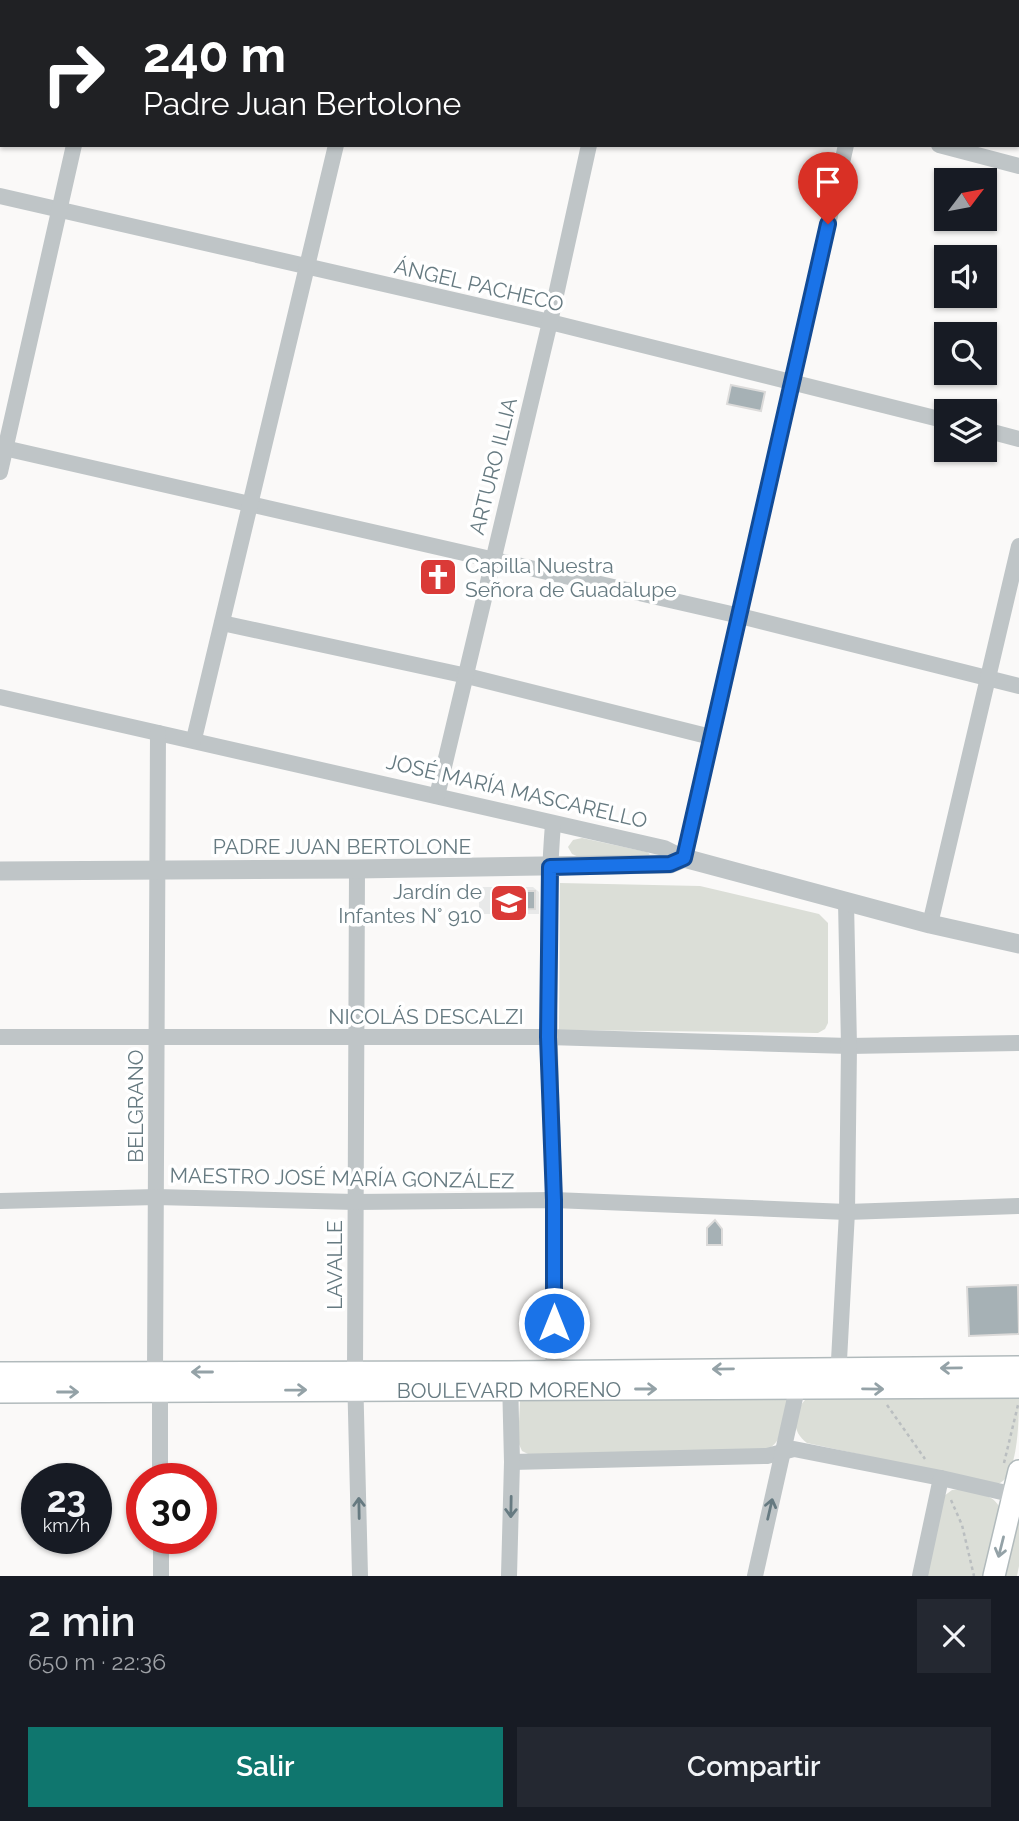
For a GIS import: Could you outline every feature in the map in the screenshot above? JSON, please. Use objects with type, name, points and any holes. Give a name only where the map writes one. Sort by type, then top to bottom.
[{"type":"main road","name":"BOULEVARD MORENO","points":[[838,1379],[1019,1367]]},
{"type":"main road","name":"BOULEVARD MORENO","points":[[0,1373],[157,1382],[799,1378],[1019,1387]]},
{"type":"main road","name":"BOULEVARD MORENO","points":[[0,1392],[157,1382]]},
{"type":"main road","points":[[994,1576],[1016,1496],[1019,1471]]},
{"type":"street","points":[[0,472],[3,448],[74,147]]},
{"type":"street","points":[[194,740],[336,147]]},
{"type":"street","name":"ARTURO ILLIA","points":[[437,796],[550,322],[589,147]]},
{"type":"street","points":[[684,858],[846,147]]},
{"type":"street","points":[[947,147],[1019,166]]},
{"type":"street","name":"ÁNGEL PACHECO","points":[[0,196],[550,322],[934,418]]},
{"type":"street","points":[[997,433],[1019,439]]},
{"type":"street","points":[[3,448],[740,616],[1019,686]]},
{"type":"street","points":[[930,924],[1019,545]]},
{"type":"street","points":[[222,623],[467,676],[711,737]]},
{"type":"street","name":"JOSÉ MARÍA MASCARELLO","points":[[0,697],[664,848],[684,858],[846,902],[1019,944]]},
{"type":"street","name":"BELGRANO","points":[[158,733],[156,1197],[160,1463]]},
{"type":"street","points":[[553,824],[548,1037],[554,1200],[554,1381]]},
{"type":"street","name":"PADRE JUAN BERTOLONE","points":[[0,871],[550,867],[670,864],[684,858]]},
{"type":"street","name":"LAVALLE","points":[[357,869],[355,1202],[360,1576]]},
{"type":"street","points":[[838,1379],[847,1212],[849,1046],[846,902]]},
{"type":"street","name":"NICOLÁS DESCALZI","points":[[0,1037],[548,1037],[849,1046],[1019,1043]]},
{"type":"street","name":"MAESTRO JOSÉ MARÍA GONZÁLEZ","points":[[0,1201],[156,1197],[355,1202],[554,1200],[847,1212],[1019,1206]]},
{"type":"street","points":[[755,1576],[799,1378]]},
{"type":"street","points":[[509,1576],[512,1462],[510,1381]]},
{"type":"street","points":[[512,1462],[767,1456],[794,1449],[1016,1496]]},
{"type":"street","points":[[920,1576],[941,1478]]},
{"type":"street","points":[[161,1554],[161,1576]]},
{"type":"shaded area","points":[[582,838],[650,854],[646,857],[581,858],[572,854],[568,847],[573,840]]},
{"type":"shaded area","points":[[560,883],[700,886],[819,914],[828,923],[828,1023],[825,1029],[818,1033],[559,1030]]},
{"type":"shaded area","name":"Jardín de Infantes N° 910","points":[[479,887],[533,887],[539,892],[539,914],[479,914]]},
{"type":"shaded area","points":[[1019,1395],[1014,1459],[1004,1480],[997,1484],[807,1443],[798,1433],[795,1421],[802,1403],[807,1398]]},
{"type":"shaded area","points":[[783,1396],[788,1401],[780,1436],[772,1447],[766,1450],[530,1455],[522,1451],[518,1442],[520,1401],[528,1398]]},
{"type":"shaded area","points":[[962,1489],[989,1497],[1000,1509],[984,1576],[926,1576],[944,1496],[952,1490]]},
{"type":"shaded area","points":[[1019,1509],[1017,1576],[1002,1576]]},
{"type":"building","points":[[731,385],[765,392],[761,411],[727,404]]},
{"type":"building","name":"Jardín de Infantes N° 910","points":[[501,891],[535,891],[535,909],[502,910]]},
{"type":"building","points":[[715,1220],[722,1229],[722,1245],[707,1245],[707,1228]]},
{"type":"building","points":[[1018,1285],[1019,1334],[969,1336],[967,1287]]},
{"type":"place","name":"Capilla Nuestra Señora de Guadalupe","points":[[438,577]]},
{"type":"place","name":"Jardín de Infantes N° 910","points":[[509,903]]},
{"type":"route","points":[[554,1323],[554,1200],[548,1037],[550,867],[670,864],[684,858],[828,224]]}]
